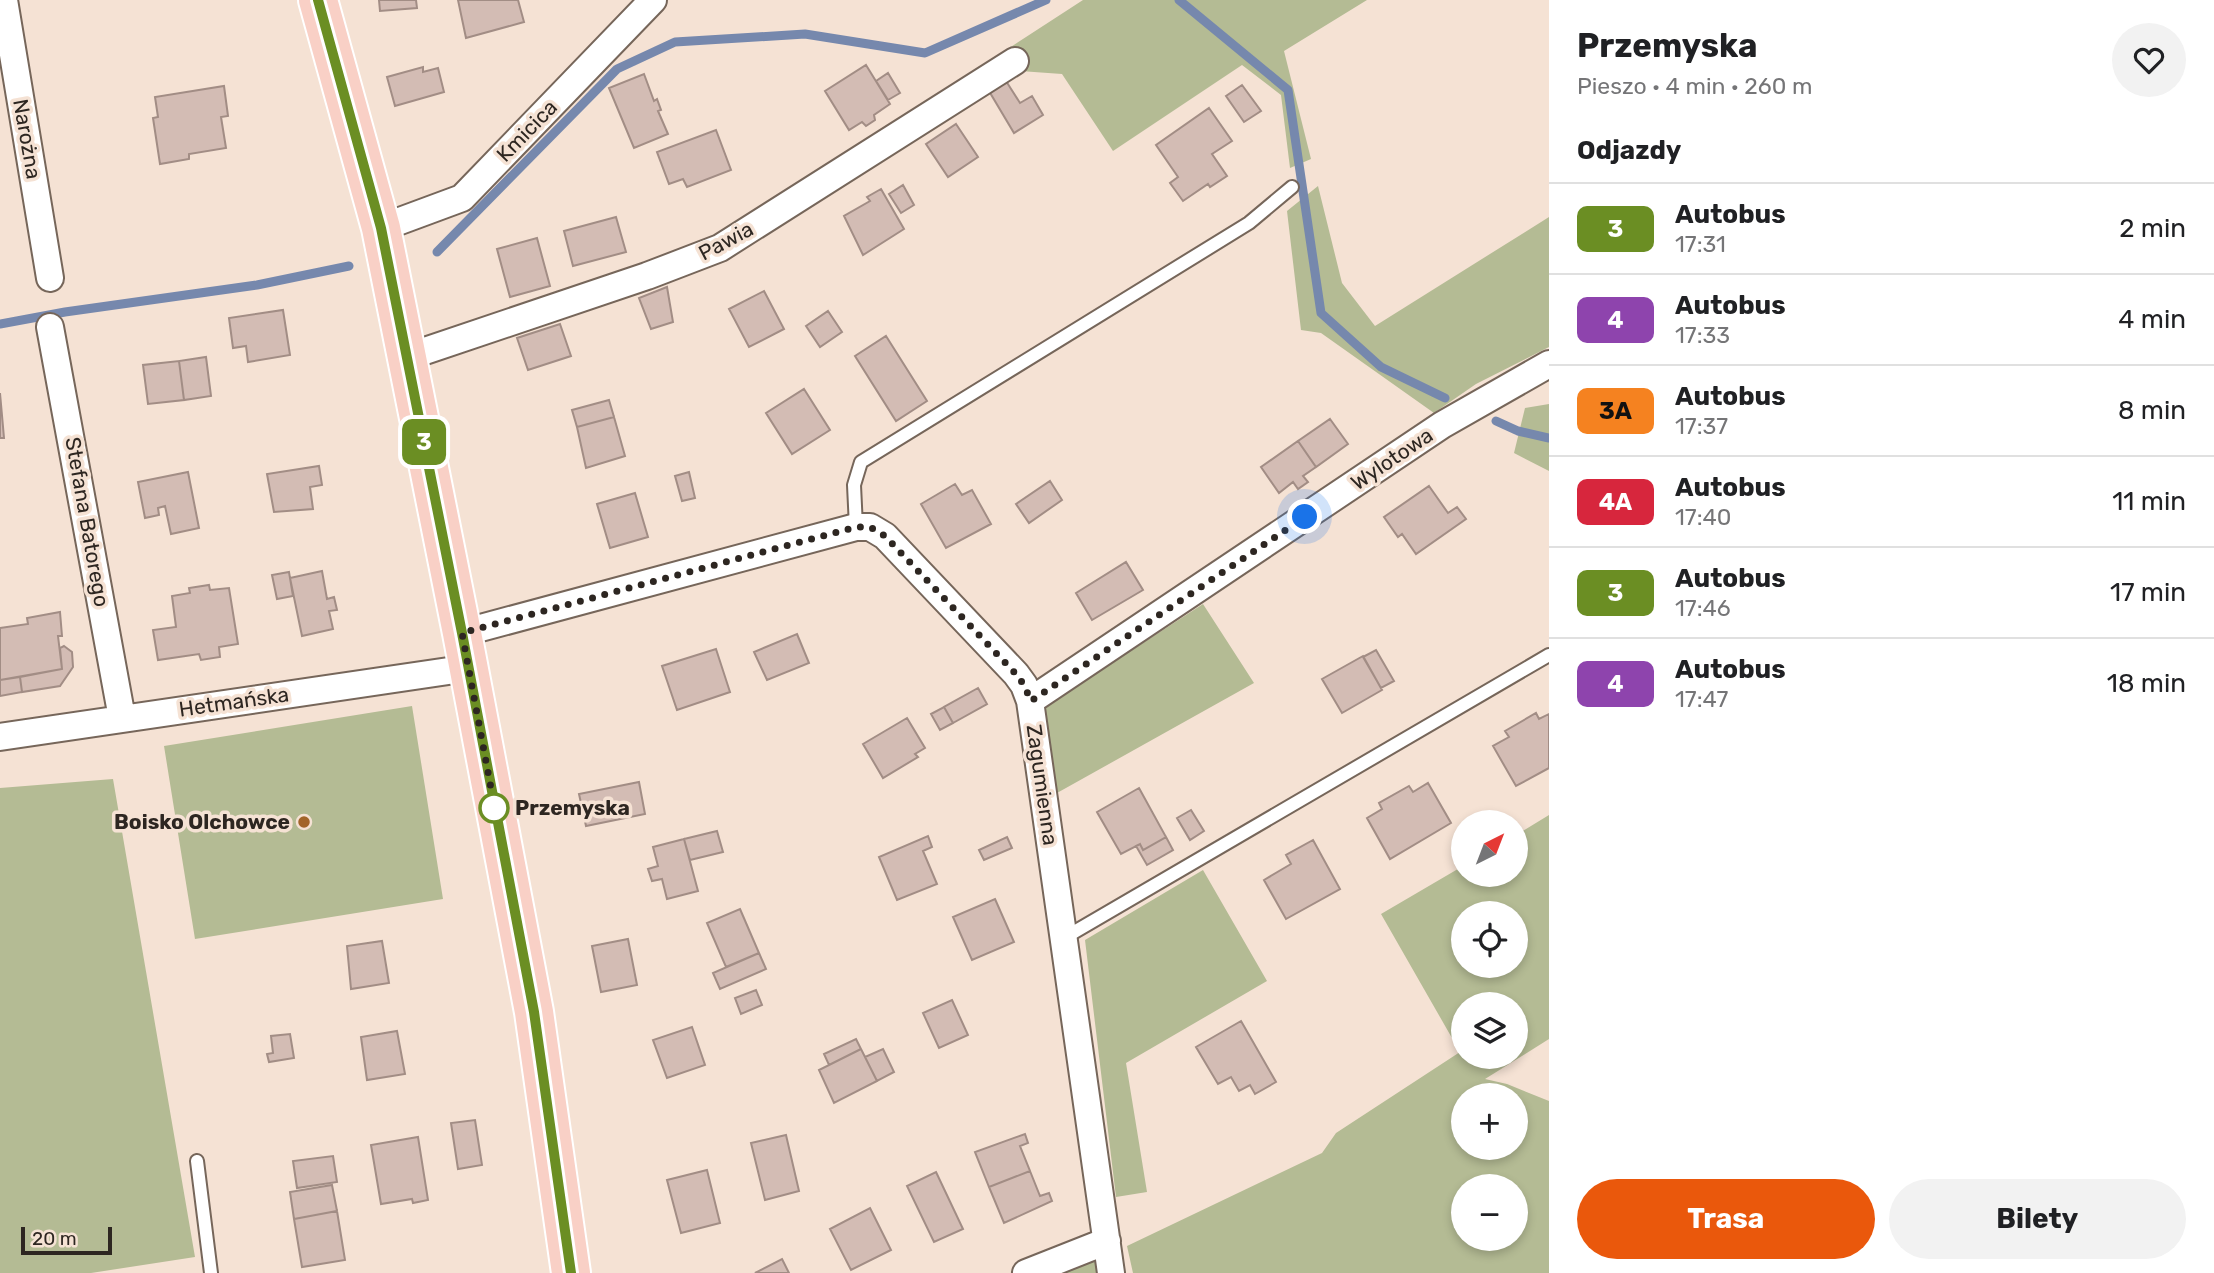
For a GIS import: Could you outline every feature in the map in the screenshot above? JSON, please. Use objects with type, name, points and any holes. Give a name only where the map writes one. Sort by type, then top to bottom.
[{"type":"main road","points":[[318,0],[381,228],[407,358],[534,1012],[571,1273]]},
{"type":"street","name":"Narożna","points":[[4,0],[50,278]]},
{"type":"street","name":"Kmicica","points":[[381,228],[463,198],[653,0]]},
{"type":"street","name":"Pawia","points":[[407,358],[647,276],[720,248],[1015,61]]},
{"type":"street","name":"Stefana Batorego","points":[[50,327],[122,718]]},
{"type":"street","name":"Wylotowa","points":[[1031,701],[1442,425],[1549,365]]},
{"type":"street","points":[[465,651],[856,527]]},
{"type":"street","name":"Zagumienna","points":[[856,527],[870,527],[885,536],[1016,674],[1031,701],[1111,1273]]},
{"type":"street","name":"Hetmańska","points":[[0,737],[122,718],[465,651]]},
{"type":"street","points":[[1026,1273],[1107,1241]]},
{"type":"lane","points":[[856,527],[853,485],[861,462],[1249,223],[1292,187]]},
{"type":"lane","points":[[1064,939],[1549,655]]},
{"type":"lane","points":[[197,1161],[212,1273]]},
{"type":"green space","points":[[1083,0],[1367,0],[1284,51],[1311,159],[1290,168],[1281,95],[1242,65],[1113,151],[1062,74],[1020,71],[1003,52]]},
{"type":"green space","points":[[1318,186],[1342,283],[1375,326],[1549,217],[1549,347],[1476,384],[1434,413],[1321,333],[1301,330],[1287,211]]},
{"type":"green space","points":[[1549,404],[1549,471],[1514,453],[1525,408]]},
{"type":"green space","points":[[1203,604],[1254,683],[1057,793],[1044,717],[1046,706]]},
{"type":"green space","name":"Boisko Olchowce","points":[[412,706],[443,899],[195,939],[164,746]]},
{"type":"green space","points":[[113,779],[195,1257],[91,1273],[0,1273],[0,788]]},
{"type":"green space","points":[[1549,815],[1549,1039],[1528,1052],[1528,992],[1451,992],[1451,1036],[1381,914],[1451,873],[1451,887],[1528,887],[1528,828]]},
{"type":"green space","points":[[1203,870],[1267,981],[1126,1063],[1147,1192],[1116,1197],[1085,940]]},
{"type":"green space","points":[[1451,1058],[1451,1069],[1501,1069],[1485,1079],[1503,1083],[1451,1083],[1451,1160],[1528,1160],[1528,1092],[1549,1101],[1549,1273],[1133,1273],[1127,1246],[1322,1153],[1336,1133]]},
{"type":"green space","points":[[1095,1255],[1098,1273],[1051,1273]]},
{"type":"building","points":[[379,0],[416,0],[417,8],[380,11]]},
{"type":"building","points":[[458,0],[518,0],[524,22],[466,38]]},
{"type":"building","points":[[866,65],[890,104],[874,115],[875,120],[866,126],[862,122],[849,130],[825,91]]},
{"type":"building","points":[[423,67],[423,72],[438,68],[444,92],[395,106],[387,77]]},
{"type":"building","points":[[888,73],[900,93],[888,100],[876,81]]},
{"type":"building","points":[[644,74],[654,101],[657,99],[661,110],[658,111],[668,134],[634,148],[609,88]]},
{"type":"building","points":[[1006,81],[1020,103],[1032,96],[1043,115],[1014,133],[989,91]]},
{"type":"building","points":[[1242,85],[1261,111],[1244,122],[1226,96]]},
{"type":"building","points":[[224,86],[228,116],[221,117],[226,148],[189,154],[189,159],[160,164],[153,118],[158,117],[155,97]]},
{"type":"building","points":[[1209,108],[1232,141],[1212,154],[1227,176],[1210,187],[1208,184],[1183,201],[1170,183],[1178,177],[1156,145]]},
{"type":"building","points":[[956,124],[978,157],[948,177],[926,144]]},
{"type":"building","points":[[716,130],[731,170],[687,187],[683,179],[669,184],[657,152]]},
{"type":"building","points":[[903,185],[914,205],[901,213],[889,194]]},
{"type":"building","points":[[881,189],[904,229],[863,255],[844,216],[870,201],[867,197]]},
{"type":"building","points":[[616,217],[626,252],[573,266],[564,231]]},
{"type":"building","points":[[537,238],[550,286],[510,297],[497,249]]},
{"type":"building","points":[[667,287],[673,322],[651,329],[639,298]]},
{"type":"building","points":[[764,291],[784,329],[749,347],[729,309]]},
{"type":"building","points":[[283,310],[290,355],[248,362],[246,346],[233,348],[229,318]]},
{"type":"building","points":[[828,311],[842,332],[820,347],[806,326]]},
{"type":"building","points":[[560,324],[571,356],[528,370],[517,338]]},
{"type":"building","points":[[886,336],[927,401],[896,421],[855,356]]},
{"type":"building","points":[[206,357],[211,396],[184,400],[179,361]]},
{"type":"building","points":[[179,361],[184,400],[148,404],[143,365]]},
{"type":"building","points":[[804,389],[830,430],[792,454],[766,413]]},
{"type":"building","points":[[0,393],[4,438],[0,438]]},
{"type":"building","points":[[609,400],[614,417],[577,427],[572,410]]},
{"type":"building","points":[[614,417],[625,456],[586,468],[577,427]]},
{"type":"building","points":[[1330,419],[1348,444],[1316,467],[1298,441]]},
{"type":"building","points":[[1298,441],[1316,467],[1303,476],[1308,482],[1298,489],[1293,482],[1279,493],[1261,467]]},
{"type":"building","points":[[319,466],[322,485],[310,487],[313,509],[274,512],[267,474]]},
{"type":"building","points":[[188,472],[199,528],[171,534],[165,506],[158,508],[159,515],[145,518],[138,482]]},
{"type":"building","points":[[689,472],[695,498],[682,501],[675,476]]},
{"type":"building","points":[[1050,481],[1062,500],[1029,523],[1016,504]]},
{"type":"building","points":[[955,484],[962,495],[972,490],[991,524],[946,548],[921,504]]},
{"type":"building","points":[[1429,486],[1448,513],[1457,507],[1466,519],[1416,554],[1402,534],[1398,537],[1384,517]]},
{"type":"building","points":[[635,493],[648,537],[610,548],[597,504]]},
{"type":"building","points":[[1126,562],[1143,590],[1092,620],[1076,593]]},
{"type":"building","points":[[322,571],[327,599],[334,597],[337,610],[329,611],[333,629],[302,636],[290,578]]},
{"type":"building","points":[[289,572],[293,596],[277,599],[272,575]]},
{"type":"building","points":[[209,585],[210,590],[229,588],[238,644],[219,647],[220,657],[201,660],[199,654],[158,660],[153,630],[176,627],[172,596],[190,593],[189,588]]},
{"type":"building","points":[[60,612],[62,636],[58,636],[62,669],[0,680],[0,628],[28,624],[27,618]]},
{"type":"building","points":[[797,634],[809,663],[767,680],[754,652]]},
{"type":"building","points":[[64,646],[72,652],[73,667],[60,686],[22,692],[20,677],[62,669],[60,648]]},
{"type":"building","points":[[716,649],[730,692],[677,710],[662,666]]},
{"type":"building","points":[[1376,650],[1394,681],[1381,688],[1363,657]]},
{"type":"building","points":[[1363,656],[1382,690],[1342,713],[1322,679]]},
{"type":"building","points":[[20,677],[22,692],[0,696],[0,680]]},
{"type":"building","points":[[978,688],[987,704],[953,723],[944,707]]},
{"type":"building","points":[[944,707],[953,723],[940,730],[931,714]]},
{"type":"building","points":[[1536,713],[1539,719],[1549,714],[1549,768],[1516,786],[1493,746],[1509,737],[1505,731]]},
{"type":"building","points":[[907,718],[925,748],[915,754],[918,757],[883,778],[863,744]]},
{"type":"building","points":[[639,782],[645,814],[586,826],[579,794]]},
{"type":"building","points":[[1428,783],[1451,823],[1390,859],[1367,818],[1382,809],[1379,803],[1409,786],[1413,792]]},
{"type":"building","points":[[1139,788],[1166,837],[1143,850],[1140,844],[1121,854],[1097,812]]},
{"type":"building","points":[[1191,810],[1204,831],[1190,840],[1177,818]]},
{"type":"building","points":[[717,831],[723,852],[690,860],[684,839]]},
{"type":"building","points":[[928,836],[932,847],[923,851],[937,884],[897,900],[879,857]]},
{"type":"building","points":[[1007,837],[1012,848],[984,860],[979,850]]},
{"type":"building","points":[[1166,837],[1173,850],[1147,865],[1136,846],[1140,844],[1143,850]]},
{"type":"building","points":[[684,839],[698,891],[667,899],[662,879],[652,881],[648,869],[658,866],[653,847]]},
{"type":"building","points":[[1313,840],[1340,889],[1286,919],[1264,880],[1291,864],[1286,855]]},
{"type":"building","points":[[995,899],[1014,942],[972,960],[953,917]]},
{"type":"building","points":[[740,909],[759,953],[726,967],[707,923]]},
{"type":"building","points":[[628,939],[637,985],[601,992],[592,946]]},
{"type":"building","points":[[382,941],[389,983],[351,989],[347,946]]},
{"type":"building","points":[[759,953],[766,969],[720,989],[713,973]]},
{"type":"building","points":[[756,990],[762,1005],[741,1014],[735,998]]},
{"type":"building","points":[[952,1000],[968,1035],[939,1048],[923,1013]]},
{"type":"building","points":[[1241,1021],[1276,1082],[1255,1094],[1250,1085],[1239,1091],[1231,1077],[1218,1084],[1196,1047]]},
{"type":"building","points":[[692,1027],[705,1065],[667,1078],[653,1040]]},
{"type":"building","points":[[397,1031],[405,1074],[367,1080],[361,1037]]},
{"type":"building","points":[[290,1034],[294,1058],[269,1062],[267,1054],[273,1053],[271,1036]]},
{"type":"building","points":[[856,1039],[861,1049],[829,1065],[824,1054]]},
{"type":"building","points":[[861,1049],[877,1081],[834,1103],[819,1070]]},
{"type":"building","points":[[883,1049],[894,1072],[877,1081],[865,1057]]},
{"type":"building","points":[[475,1120],[482,1165],[458,1169],[451,1123]]},
{"type":"building","points":[[1025,1134],[1028,1143],[1020,1146],[1030,1171],[989,1187],[975,1152]]},
{"type":"building","points":[[786,1135],[799,1191],[765,1200],[751,1143]]},
{"type":"building","points":[[418,1137],[428,1200],[413,1203],[412,1199],[381,1204],[371,1145]]},
{"type":"building","points":[[333,1156],[337,1182],[297,1188],[293,1161]]},
{"type":"building","points":[[707,1170],[720,1223],[681,1233],[667,1180]]},
{"type":"building","points":[[1030,1171],[1040,1196],[1049,1193],[1052,1201],[1004,1223],[989,1187]]},
{"type":"building","points":[[936,1172],[963,1229],[934,1242],[907,1186]]},
{"type":"building","points":[[332,1185],[337,1211],[294,1219],[290,1192]]},
{"type":"building","points":[[870,1208],[891,1250],[851,1270],[830,1229]]},
{"type":"building","points":[[337,1211],[345,1260],[302,1267],[294,1219]]},
{"type":"building","points":[[782,1259],[789,1273],[755,1273]]},
{"type":"waterway","points":[[437,252],[617,69],[675,42],[805,34],[925,53],[1046,0]]},
{"type":"waterway","points":[[1179,0],[1288,90],[1321,313],[1381,367],[1445,398]]},
{"type":"waterway","points":[[0,324],[65,312],[257,285],[349,266]]},
{"type":"waterway","points":[[1496,421],[1518,431],[1549,438]]},
{"type":"bus line","name":"3","points":[[318,0],[381,228],[462,633],[534,1012],[571,1273]]},
{"type":"place","name":"Przemyska","points":[[494,808]]},
{"type":"place","name":"Boisko Olchowce","points":[[304,822]]},
{"type":"route","points":[[494,808],[496,815],[462,633],[856,527],[870,527],[885,536],[1016,674],[1031,701],[1305,517]]}]
